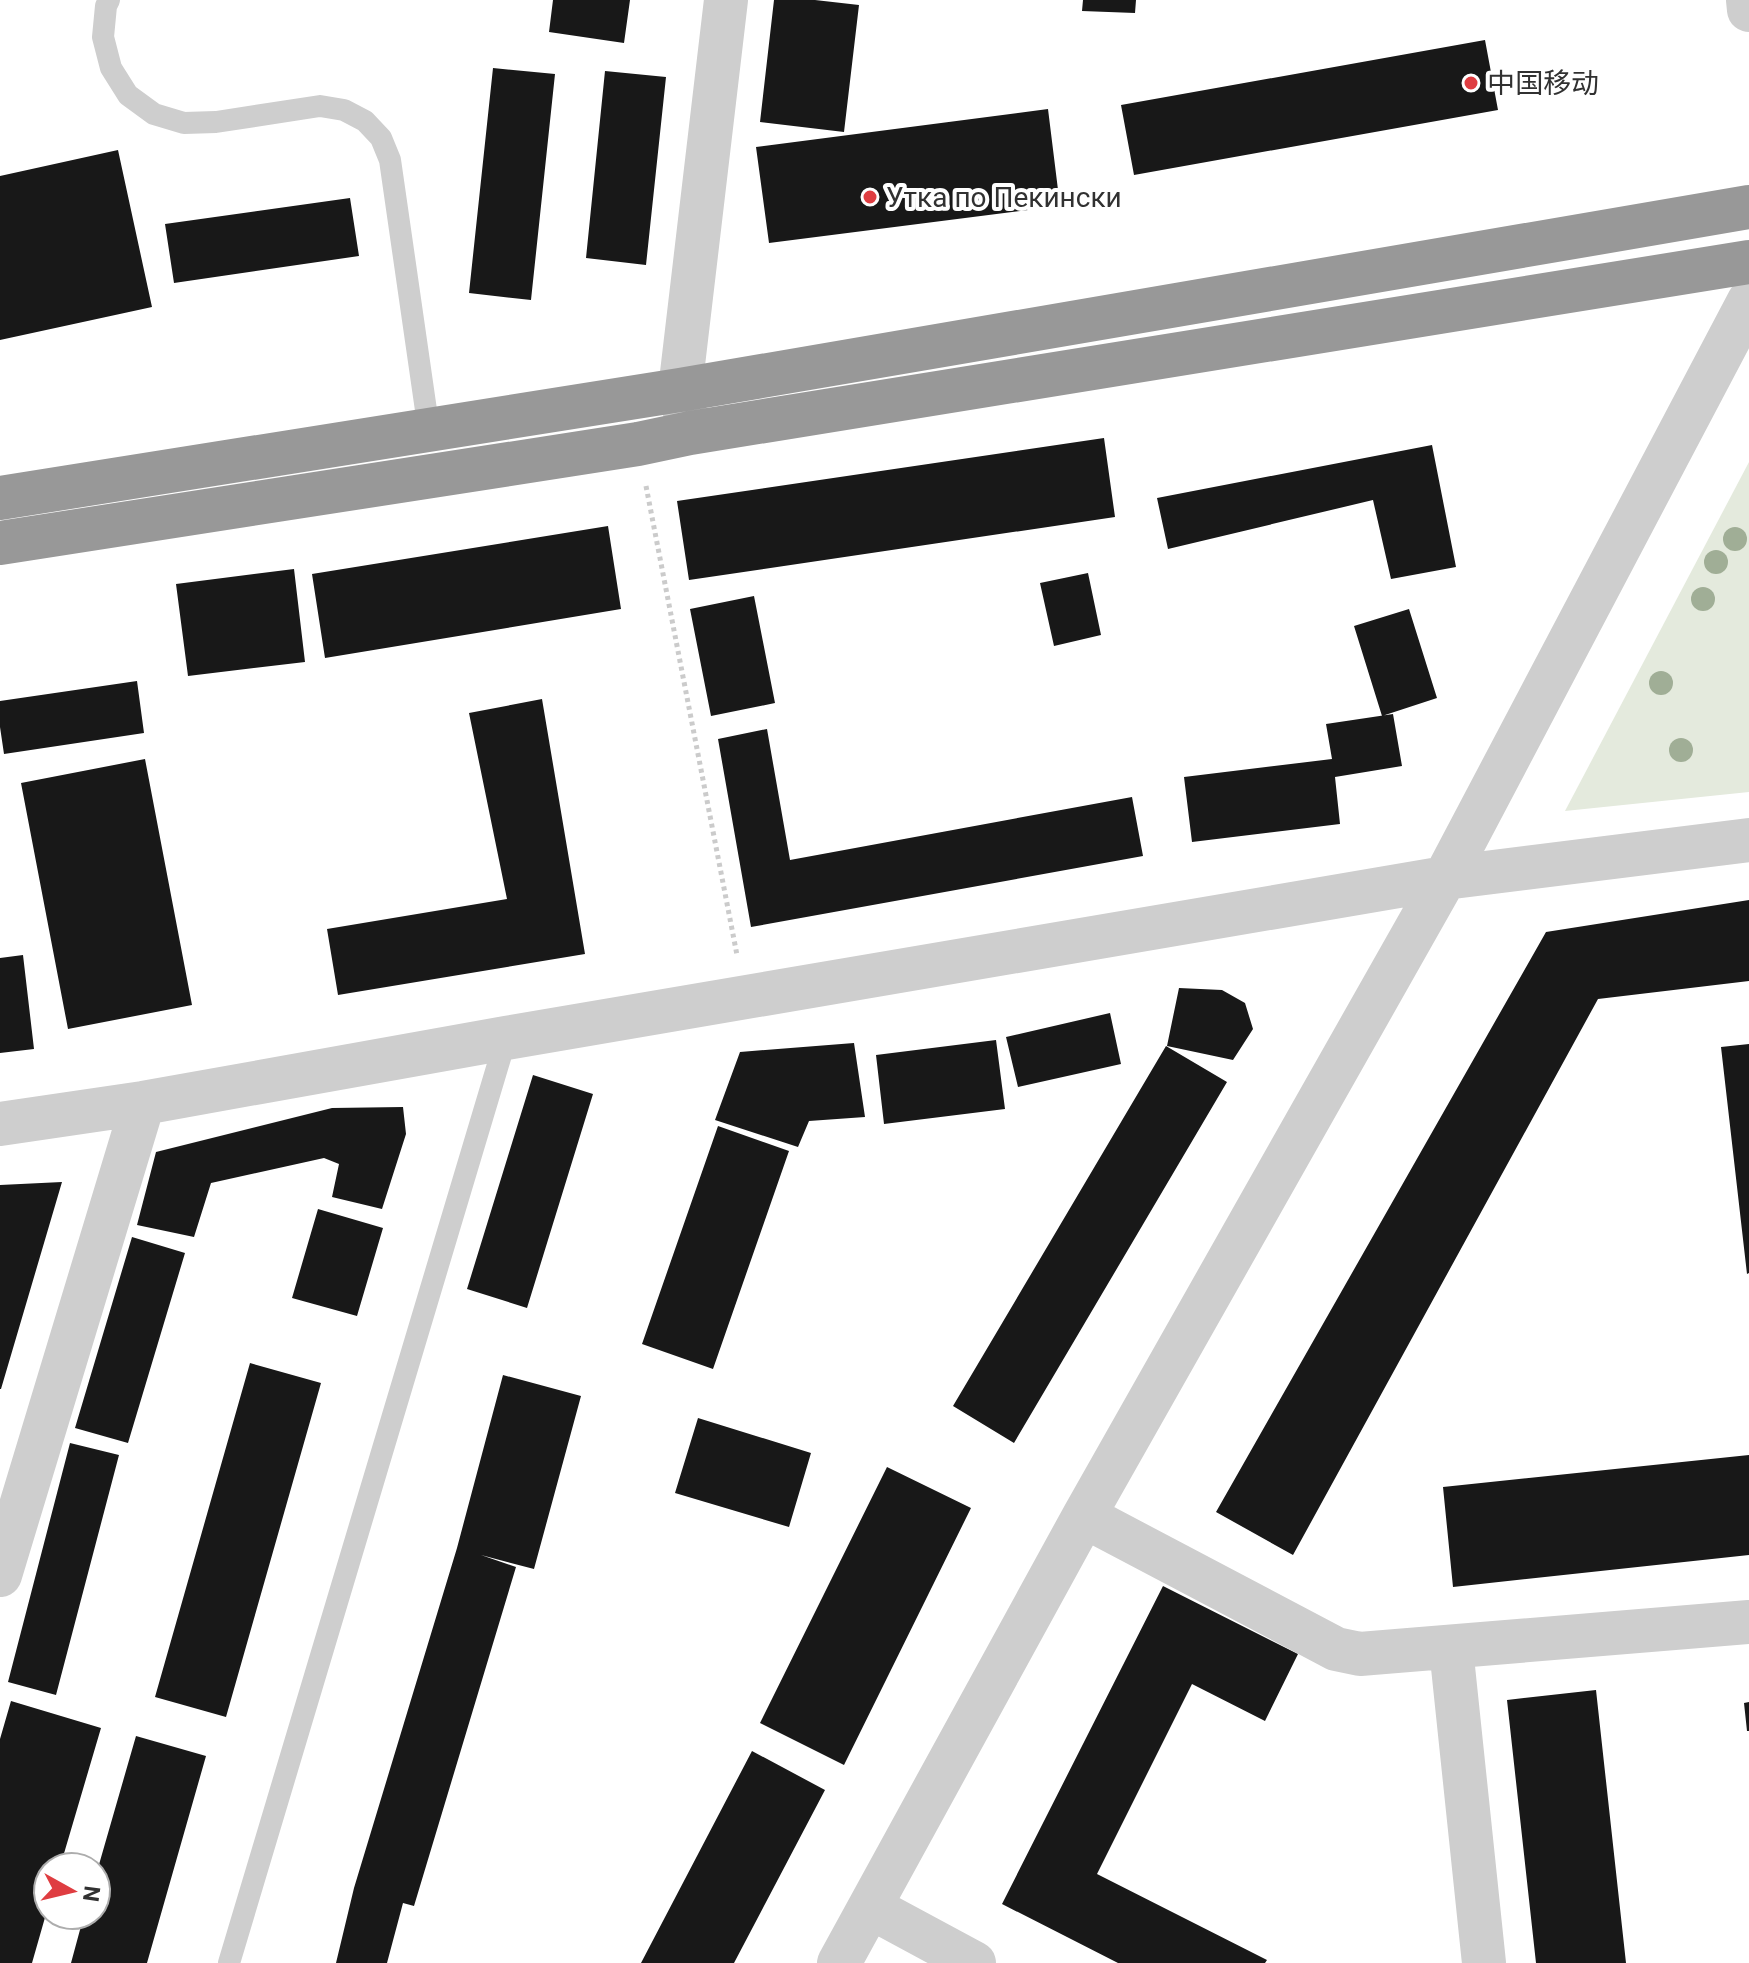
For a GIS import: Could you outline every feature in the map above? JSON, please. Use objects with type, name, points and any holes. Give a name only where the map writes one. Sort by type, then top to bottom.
[{"type":"highway","points":[[0,498],[680,390],[1749,207]]},
{"type":"highway","points":[[0,543],[638,444],[690,433],[1749,262]]},
{"type":"street","points":[[690,433],[680,390],[726,0]]},
{"type":"street","points":[[1748,0],[1749,10]]},
{"type":"street","points":[[839,1963],[1084,1516],[1445,878],[1749,301]]},
{"type":"street","points":[[0,1124],[143,1103],[1445,878],[1749,840]]},
{"type":"street","points":[[0,1575],[143,1103]]},
{"type":"street","points":[[1084,1516],[1336,1649],[1360,1654],[1749,1622]]},
{"type":"street","points":[[1451,1648],[1484,1963]]},
{"type":"street","points":[[870,1907],[974,1963]]},
{"type":"lane","points":[[109,0],[103,37],[111,68],[128,95],[154,114],[184,123],[216,122],[320,106],[344,110],[365,121],[381,138],[390,160],[429,431]]},
{"type":"lane","points":[[229,1963],[506,1038]]},
{"type":"path","points":[[638,444],[745,999]]},
{"type":"shaded area","points":[[1749,462],[1749,792],[1565,811]]},
{"type":"building","points":[[553,0],[630,0],[624,43],[549,32]]},
{"type":"building","points":[[774,0],[815,0],[859,5],[844,132],[760,122]]},
{"type":"building","points":[[1083,0],[1136,0],[1135,13],[1082,11]]},
{"type":"building","points":[[1485,40],[1498,110],[1134,175],[1121,105]]},
{"type":"building","points":[[493,68],[555,74],[531,300],[469,293]]},
{"type":"building","points":[[605,71],[666,77],[646,265],[586,258]]},
{"type":"building","points":[[1048,109],[1060,206],[769,243],[756,147]]},
{"type":"building","points":[[118,150],[152,307],[0,340],[0,176]]},
{"type":"building","points":[[350,198],[359,256],[174,283],[165,224]]},
{"type":"building","points":[[1104,438],[1115,517],[689,580],[677,501]]},
{"type":"building","points":[[1432,445],[1456,567],[1391,579],[1373,500],[1168,549],[1157,498]]},
{"type":"building","points":[[608,526],[621,609],[325,658],[312,574]]},
{"type":"building","points":[[294,569],[305,662],[188,676],[176,584]]},
{"type":"building","points":[[1088,573],[1101,635],[1054,646],[1040,583]]},
{"type":"building","points":[[754,596],[775,703],[711,716],[690,609]]},
{"type":"building","points":[[1409,609],[1437,698],[1382,716],[1354,626]]},
{"type":"building","points":[[137,681],[144,733],[4,754],[0,701]]},
{"type":"building","points":[[542,699],[585,954],[338,995],[327,929],[507,899],[469,713]]},
{"type":"building","points":[[1393,714],[1402,766],[1335,777],[1340,824],[1192,842],[1184,777],[1332,759],[1326,724]]},
{"type":"building","points":[[767,729],[790,860],[1132,797],[1143,856],[751,927],[718,739]]},
{"type":"building","points":[[145,759],[192,1005],[68,1029],[21,783]]},
{"type":"building","points":[[1749,900],[1749,981],[1598,999],[1293,1555],[1216,1512],[1546,932]]},
{"type":"building","points":[[23,955],[34,1049],[0,1053],[0,958]]},
{"type":"building","points":[[1179,988],[1222,990],[1245,1003],[1253,1029],[1233,1060],[1167,1046]]},
{"type":"building","points":[[1110,1013],[1121,1064],[1018,1087],[1006,1037]]},
{"type":"building","points":[[996,1040],[1005,1109],[884,1124],[876,1055]]},
{"type":"building","points":[[854,1043],[865,1117],[809,1121],[798,1147],[715,1120],[740,1052]]},
{"type":"building","points":[[1749,1044],[1749,1273],[1747,1274],[1721,1047]]},
{"type":"building","points":[[1166,1046],[1227,1082],[1014,1443],[953,1406]]},
{"type":"building","points":[[533,1075],[593,1094],[527,1308],[467,1289]]},
{"type":"building","points":[[403,1107],[406,1134],[382,1209],[332,1197],[339,1164],[324,1158],[211,1183],[194,1237],[137,1225],[156,1152],[332,1108]]},
{"type":"building","points":[[718,1126],[789,1151],[713,1369],[642,1344]]},
{"type":"building","points":[[62,1182],[1,1389],[0,1389],[0,1185]]},
{"type":"building","points":[[318,1209],[383,1228],[357,1316],[292,1298]]},
{"type":"building","points":[[132,1237],[185,1253],[128,1443],[75,1428]]},
{"type":"building","points":[[250,1363],[321,1383],[226,1717],[155,1697]]},
{"type":"building","points":[[503,1375],[581,1396],[534,1569],[481,1555],[516,1567],[414,1906],[403,1903],[387,1963],[336,1963],[354,1888],[457,1548]]},
{"type":"building","points":[[698,1418],[811,1453],[789,1527],[675,1493]]},
{"type":"building","points":[[70,1443],[119,1455],[56,1695],[8,1682]]},
{"type":"building","points":[[1749,1455],[1749,1555],[1453,1587],[1443,1487]]},
{"type":"building","points":[[887,1467],[971,1508],[844,1765],[760,1723]]},
{"type":"building","points":[[1163,1586],[1298,1654],[1265,1721],[1192,1684],[1097,1874],[1267,1960],[1265,1963],[1118,1963],[1002,1904]]},
{"type":"building","points":[[1596,1690],[1626,1963],[1536,1963],[1507,1700]]},
{"type":"building","points":[[11,1701],[101,1728],[65,1851],[32,1851],[32,1931],[41,1931],[32,1963],[0,1963],[0,1739]]},
{"type":"building","points":[[1749,1702],[1749,1731],[1747,1731],[1744,1703]]},
{"type":"building","points":[[136,1736],[206,1756],[147,1963],[71,1963],[80,1931],[112,1931],[112,1851],[103,1851]]},
{"type":"building","points":[[752,1751],[825,1790],[734,1963],[641,1963]]},
{"type":"place","name":"中国移动","points":[[1471,83]]},
{"type":"place","name":"Утка по Пекински","points":[[870,197]]}]
